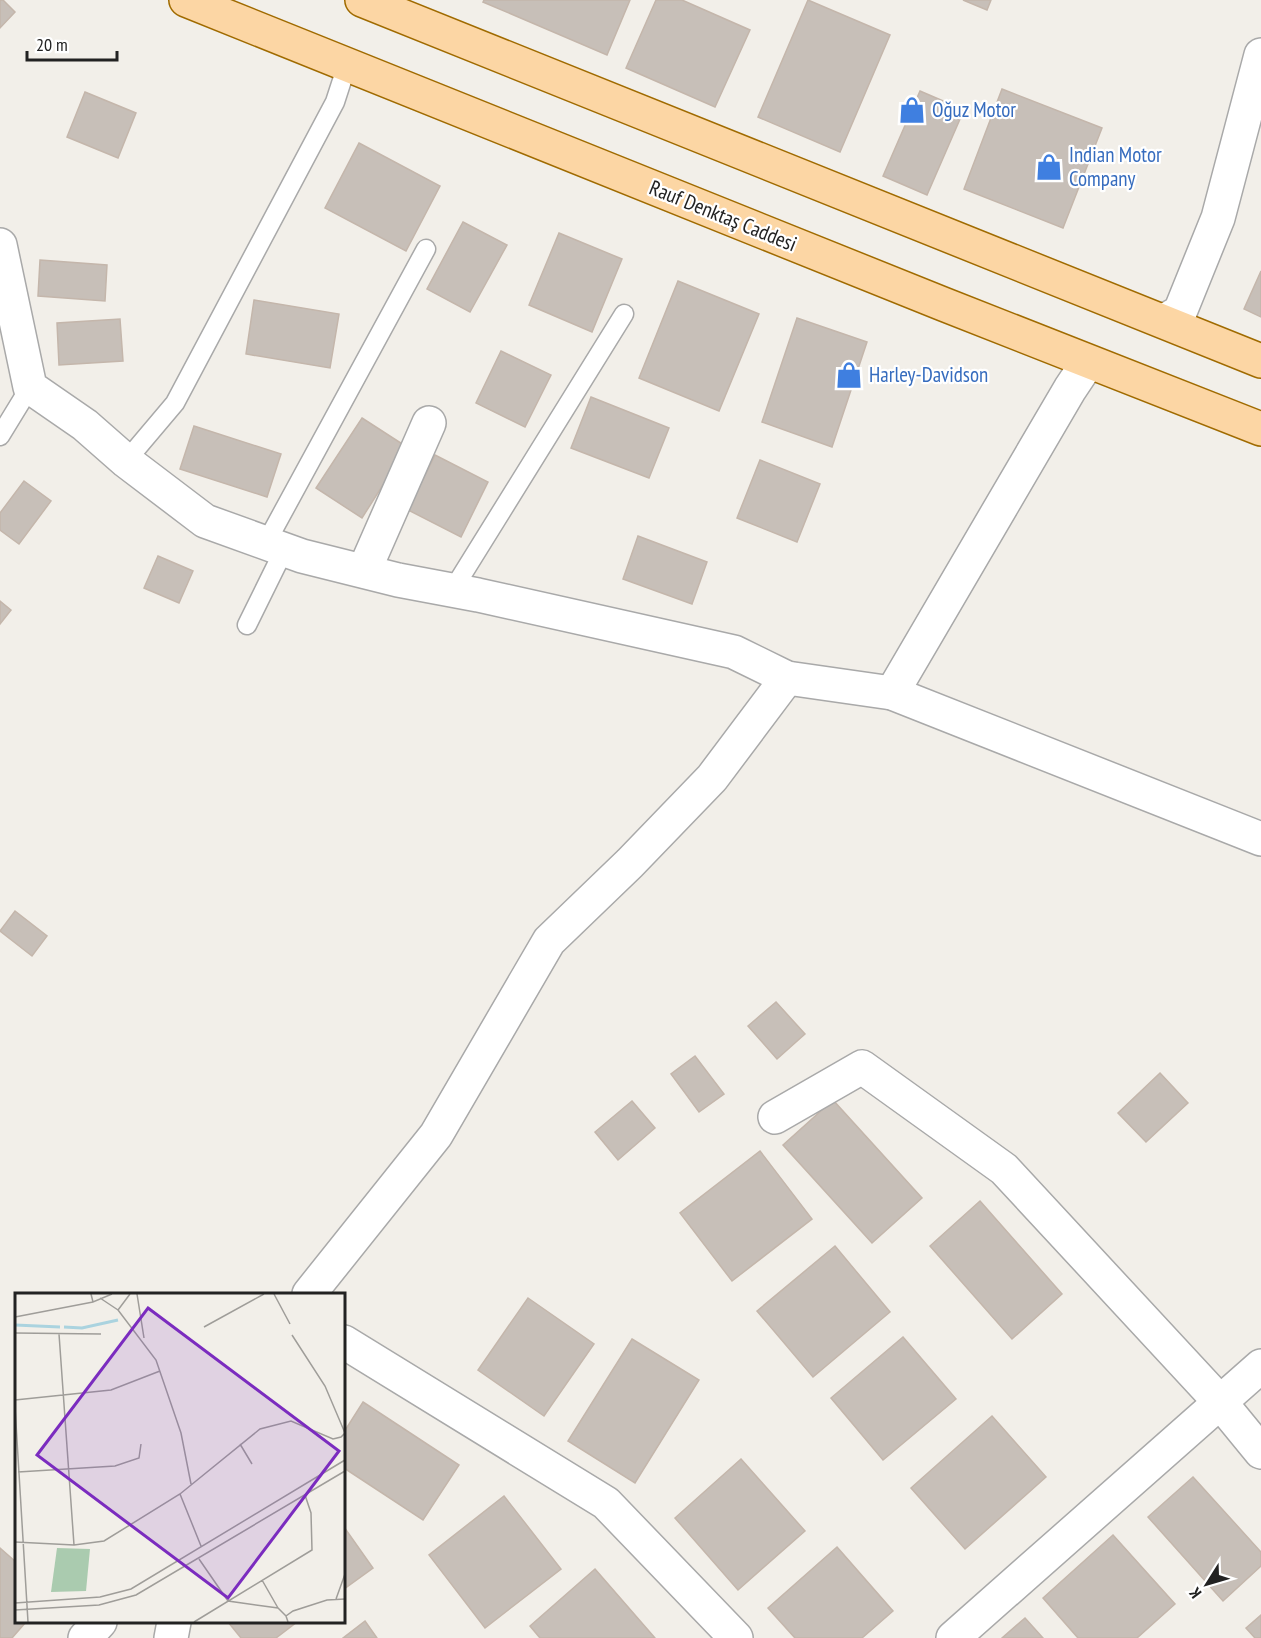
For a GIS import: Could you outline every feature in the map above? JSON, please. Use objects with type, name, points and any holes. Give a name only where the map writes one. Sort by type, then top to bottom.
[{"type":"main road","name":"Rauf Denktaş Caddesi","points":[[186,0],[1088,362],[1261,429]]},
{"type":"main road","points":[[374,2],[1261,361]]},
{"type":"street","points":[[1164,321],[1180,312],[1218,218],[1261,55]]},
{"type":"street","points":[[0,245],[30,387],[85,425],[126,461],[205,521],[275,546],[415,584],[734,652],[787,678],[892,693],[1261,839]]},
{"type":"street","points":[[892,693],[1088,362]]},
{"type":"street","points":[[364,571],[429,423]]},
{"type":"street","points":[[310,1293],[436,1135],[549,941],[712,778],[787,678]]},
{"type":"street","points":[[775,1117],[862,1067],[1004,1169],[1220,1402],[1261,1452]]},
{"type":"street","points":[[345,1343],[606,1503],[736,1638]]},
{"type":"street","points":[[953,1638],[1261,1366]]},
{"type":"street","points":[[85,1638],[99,1623]]},
{"type":"street","points":[[171,1638],[174,1623]]},
{"type":"lane","points":[[126,461],[175,403],[334,102],[347,65]]},
{"type":"lane","points":[[248,625],[275,546],[426,249]]},
{"type":"lane","points":[[452,591],[624,314]]},
{"type":"lane","points":[[0,436],[30,387]]},
{"type":"building","points":[[0,0],[3,0],[15,12],[0,28]]},
{"type":"building","points":[[484,0],[630,0],[607,55],[483,2]]},
{"type":"building","points":[[656,0],[682,0],[750,30],[715,107],[626,68]]},
{"type":"building","points":[[808,0],[890,35],[840,152],[758,117]]},
{"type":"building","points":[[963,0],[991,0],[987,10]]},
{"type":"building","points":[[1002,89],[1102,128],[1063,228],[964,189]]},
{"type":"building","points":[[920,91],[964,110],[927,195],[883,176]]},
{"type":"building","points":[[85,92],[136,113],[118,158],[67,137]]},
{"type":"building","points":[[359,143],[440,186],[406,251],[325,208]]},
{"type":"building","points":[[463,222],[507,245],[470,312],[427,289]]},
{"type":"building","points":[[559,233],[622,259],[592,332],[529,305]]},
{"type":"building","points":[[40,260],[107,265],[105,301],[38,296]]},
{"type":"building","points":[[1261,271],[1261,317],[1244,309]]},
{"type":"building","points":[[678,281],[759,314],[719,411],[639,378]]},
{"type":"building","points":[[254,300],[339,314],[330,368],[246,354]]},
{"type":"building","points":[[797,318],[867,342],[832,447],[762,422]]},
{"type":"building","points":[[120,319],[123,361],[59,365],[57,323]]},
{"type":"building","points":[[501,351],[551,375],[525,427],[476,403]]},
{"type":"building","points":[[591,397],[669,428],[649,478],[571,448]]},
{"type":"building","points":[[362,418],[407,447],[362,518],[316,488]]},
{"type":"building","points":[[194,426],[281,454],[267,497],[180,469]]},
{"type":"building","points":[[435,455],[488,482],[461,537],[408,510]]},
{"type":"building","points":[[760,460],[820,484],[797,542],[737,518]]},
{"type":"building","points":[[24,481],[51,501],[19,544],[0,530],[0,513]]},
{"type":"building","points":[[638,536],[707,562],[692,604],[623,579]]},
{"type":"building","points":[[158,556],[193,571],[179,603],[144,588]]},
{"type":"building","points":[[0,601],[11,610],[0,624]]},
{"type":"building","points":[[15,911],[47,936],[32,956],[0,931]]},
{"type":"building","points":[[776,1002],[805,1034],[777,1059],[748,1026]]},
{"type":"building","points":[[695,1056],[724,1094],[699,1112],[671,1074]]},
{"type":"building","points":[[1160,1073],[1188,1103],[1146,1142],[1118,1113]]},
{"type":"building","points":[[833,1100],[922,1198],[872,1243],[783,1145]]},
{"type":"building","points":[[632,1101],[655,1128],[618,1160],[595,1132]]},
{"type":"building","points":[[760,1151],[812,1219],[732,1281],[680,1213]]},
{"type":"building","points":[[980,1201],[1062,1294],[1012,1339],[930,1246]]},
{"type":"building","points":[[835,1246],[890,1312],[813,1377],[757,1311]]},
{"type":"building","points":[[528,1298],[594,1344],[544,1416],[478,1370]]},
{"type":"building","points":[[903,1337],[956,1399],[883,1460],[831,1398]]},
{"type":"building","points":[[632,1339],[699,1380],[635,1483],[568,1441]]},
{"type":"building","points":[[363,1402],[459,1465],[423,1520],[345,1469],[345,1430]]},
{"type":"building","points":[[992,1416],[1046,1477],[965,1549],[911,1488]]},
{"type":"building","points":[[741,1459],[805,1531],[738,1590],[675,1518]]},
{"type":"building","points":[[1193,1477],[1261,1552],[1261,1566],[1223,1601],[1148,1517]]},
{"type":"building","points":[[504,1496],[561,1569],[485,1628],[429,1555]]},
{"type":"building","points":[[345,1528],[373,1568],[345,1588]]},
{"type":"building","points":[[1113,1535],[1175,1604],[1137,1638],[1078,1638],[1043,1598]]},
{"type":"building","points":[[837,1547],[893,1611],[862,1638],[795,1638],[768,1608]]},
{"type":"building","points":[[0,1548],[15,1561],[15,1623],[25,1623],[12,1638],[0,1638]]},
{"type":"building","points":[[595,1569],[655,1638],[540,1638],[530,1626]]},
{"type":"building","points":[[1261,1615],[1261,1638],[1255,1638],[1246,1628]]},
{"type":"building","points":[[1025,1618],[1043,1638],[1002,1638]]},
{"type":"building","points":[[365,1621],[377,1638],[343,1638]]},
{"type":"building","points":[[229,1623],[296,1623],[276,1638],[241,1638]]},
{"type":"place","name":"Oğuz Motor","points":[[912,110]]},
{"type":"place","name":"Indian Motor Company","points":[[1049,167]]},
{"type":"place","name":"Harley-Davidson","points":[[849,375]]}]
